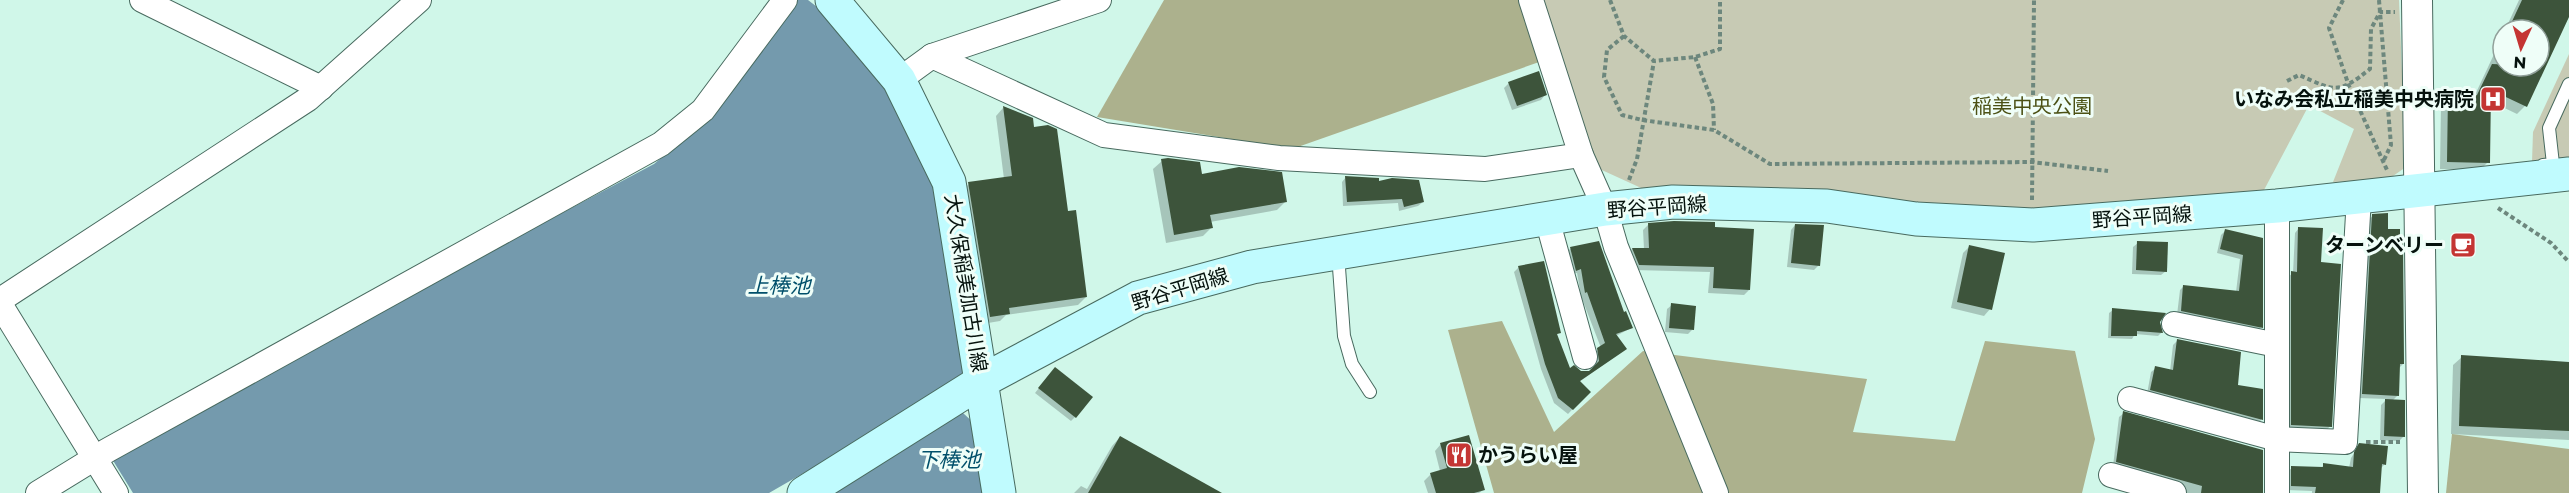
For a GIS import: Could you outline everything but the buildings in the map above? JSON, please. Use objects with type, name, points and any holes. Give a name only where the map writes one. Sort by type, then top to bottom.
[{"type":"main road","name":"大久保稲美加古川線","points":[[832,0],[899,80],[949,182],[999,493]]},
{"type":"main road","name":"野谷平岡線","points":[[804,493],[982,381],[1138,298],[1252,267],[1547,219],[1616,199],[1827,206],[1916,219],[2033,225],[2277,206],[2359,197],[2422,181],[2480,176],[2569,174]]},
{"type":"street","points":[[142,0],[321,88]]},
{"type":"street","points":[[116,493],[0,302],[308,99],[419,0]]},
{"type":"street","points":[[38,493],[95,458],[661,144],[703,110],[785,0]]},
{"type":"street","points":[[899,80],[932,56],[1100,0]]},
{"type":"street","points":[[1531,0],[1581,155],[1616,199],[1616,247],[1716,493]]},
{"type":"street","points":[[2408,6],[2422,181],[2423,493]]},
{"type":"street","points":[[932,56],[1104,135],[1279,158],[1485,169],[1581,155]]},
{"type":"street","points":[[2130,399],[2277,439],[2345,442],[2359,197]]},
{"type":"street","points":[[2277,206],[2277,493]]},
{"type":"street","points":[[1547,219],[1586,357]]},
{"type":"street","points":[[2174,324],[2277,345]]},
{"type":"street","points":[[2111,475],[2174,493]]},
{"type":"lane","points":[[2480,176],[2553,164],[2549,129],[2569,84]]},
{"type":"lane","points":[[1338,253],[1344,336],[1352,364],[1370,392]]},
{"type":"path","points":[[1610,0],[1623,36],[1653,61],[1695,57],[1720,49],[1720,0]]},
{"type":"path","points":[[2033,225],[2031,217],[2034,0]]},
{"type":"path","points":[[2343,0],[2329,28],[2349,86],[2387,171]]},
{"type":"path","points":[[2379,0],[2391,145],[2383,163]]},
{"type":"path","points":[[2380,12],[2408,6]]},
{"type":"path","points":[[2287,81],[2299,75],[2332,89],[2349,86],[2370,69],[2371,29],[2380,12]]},
{"type":"path","points":[[1623,36],[1607,50],[1604,77],[1622,115],[1714,130],[1770,164],[2032,162],[2108,171]]},
{"type":"path","points":[[1695,57],[1713,104],[1714,130]]},
{"type":"path","points":[[1616,199],[1637,159],[1653,61]]},
{"type":"path","points":[[2480,176],[2493,204],[2551,243],[2569,262]]},
{"type":"path","points":[[2345,442],[2422,442]]},
{"type":"green space","points":[[1164,0],[1521,0],[1542,61],[1292,149],[1097,117]]},
{"type":"green space","name":"稲美中央公園","points":[[1538,0],[2399,0],[2406,167],[2391,180],[2333,182],[2354,129],[2309,105],[2264,190],[2031,217],[1795,188],[1722,187],[1650,192],[1593,166]]},
{"type":"green space","points":[[2569,54],[2569,158],[2532,162],[2533,132]]},
{"type":"green space","points":[[1502,321],[1554,432],[1643,351],[1867,379],[1853,432],[1955,441],[1985,341],[2075,351],[2095,439],[2082,493],[1494,493],[1448,330]]},
{"type":"green space","points":[[2452,434],[2569,449],[2569,493],[2446,493]]},
{"type":"water","name":"上棒池","points":[[798,0],[808,0],[821,10],[905,111],[946,201],[966,371],[847,448],[769,493],[133,493],[109,454],[654,164],[709,118]]},
{"type":"water","name":"下棒池","points":[[963,413],[976,425],[988,493],[825,493]]},
{"type":"place","name":"いなみ会私立稲美中央病院","points":[[2493,99]]},
{"type":"place","name":"ターンベリー","points":[[2463,245]]},
{"type":"place","name":"かうらい屋","points":[[1459,455]]}]
